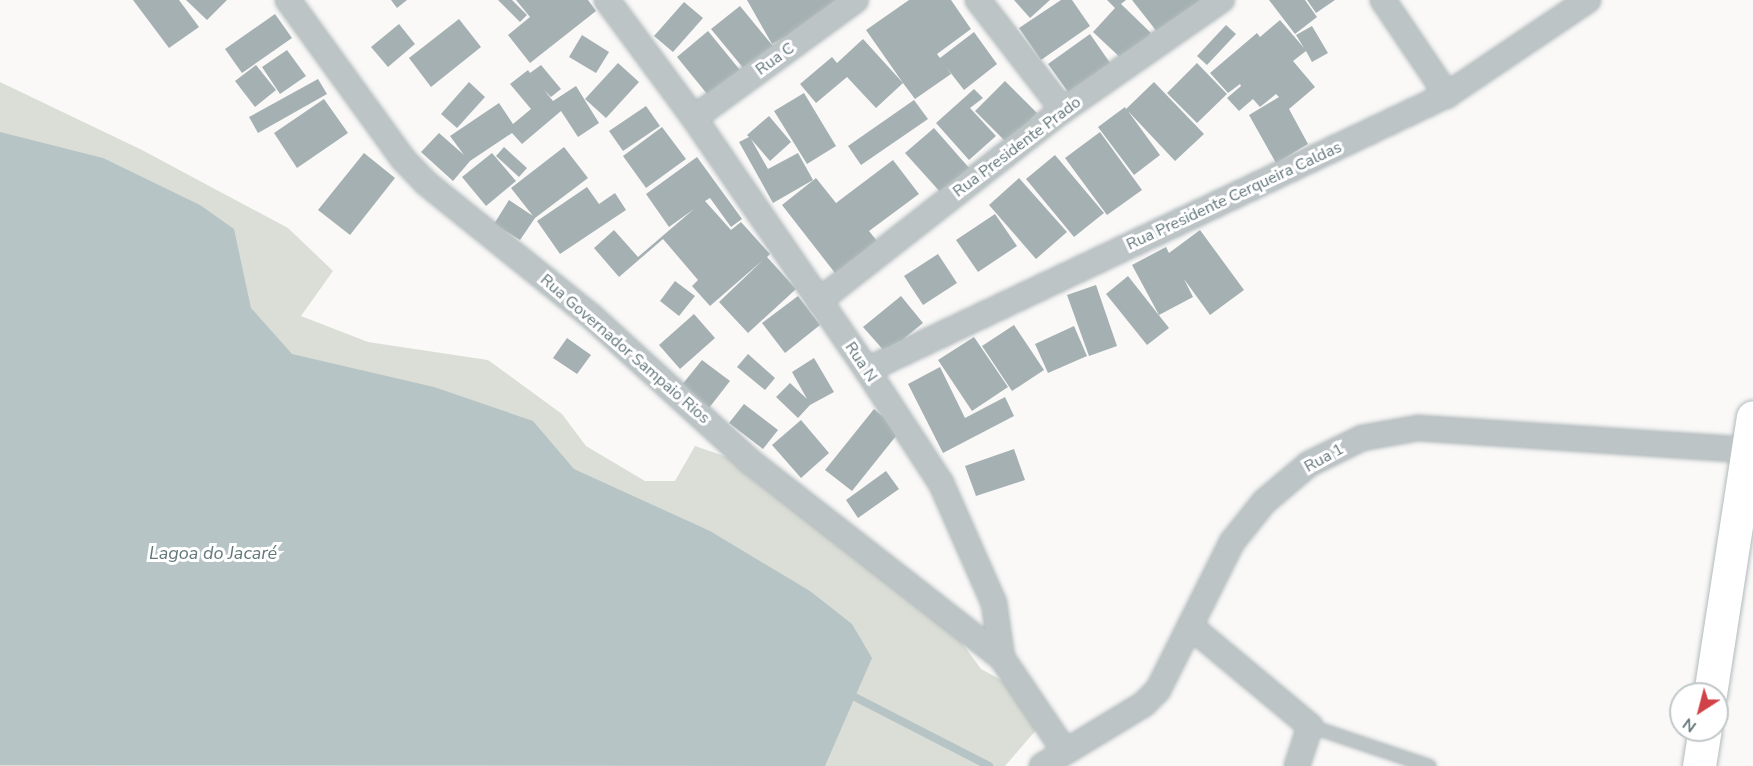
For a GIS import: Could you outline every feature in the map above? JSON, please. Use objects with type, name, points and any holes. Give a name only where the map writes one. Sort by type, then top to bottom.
[{"type":"main road","points":[[1712,682],[1753,417]]},
{"type":"main road","points":[[1699,766],[1702,742]]},
{"type":"street","name":"Rua Governador Sampaio Rios","points":[[288,0],[403,159],[426,183],[591,316],[751,462],[1002,658]]},
{"type":"street","name":"Rua N","points":[[607,0],[694,118],[867,370],[941,483],[994,603],[1002,658],[1064,750]]},
{"type":"street","name":"Rua C","points":[[694,118],[856,0]]},
{"type":"street","points":[[978,0],[1063,110]]},
{"type":"street","name":"Rua Presidente Prado","points":[[819,300],[1063,110],[1221,0]]},
{"type":"street","points":[[1383,0],[1447,95]]},
{"type":"street","name":"Rua Presidente Cerqueira Caldas","points":[[867,370],[1447,95],[1588,0]]},
{"type":"street","name":"Rua 1","points":[[1042,766],[1064,750],[1144,704],[1158,690],[1232,542],[1264,502],[1309,464],[1362,438],[1418,428],[1748,450]]},
{"type":"street","points":[[1190,626],[1310,726],[1298,766]]},
{"type":"lane","points":[[1310,726],[1429,766]]},
{"type":"shaded area","name":"Lagoa do Jacaré","points":[[0,82],[142,150],[288,228],[333,271],[301,316],[368,342],[488,360],[562,414],[586,446],[645,481],[675,481],[695,446],[727,457],[789,507],[819,524],[909,601],[951,628],[981,669],[1020,690],[1037,729],[1005,766],[0,766]]},
{"type":"water","name":"Lagoa do Jacaré","points":[[0,132],[103,158],[200,205],[234,229],[251,308],[292,354],[434,387],[533,421],[574,469],[710,531],[810,591],[852,624],[872,658],[825,766],[0,765]]},
{"type":"building","points":[[133,0],[179,0],[199,27],[169,48]]},
{"type":"building","points":[[186,0],[227,0],[207,20]]},
{"type":"building","points":[[391,0],[407,0],[397,8]]},
{"type":"building","points":[[498,0],[512,0],[527,15],[520,22]]},
{"type":"building","points":[[516,0],[588,0],[596,11],[530,63],[508,35],[530,17]]},
{"type":"building","points":[[747,0],[841,0],[812,22],[772,44]]},
{"type":"building","points":[[909,0],[951,0],[971,29],[937,54],[940,58],[974,32],[997,64],[964,90],[946,67],[951,74],[915,99],[866,30]]},
{"type":"building","points":[[1014,0],[1050,0],[1030,18]]},
{"type":"building","points":[[1061,0],[1072,0],[1090,26],[1041,60],[1019,28]]},
{"type":"building","points":[[1107,0],[1126,0],[1121,4],[1151,33],[1124,61],[1093,32],[1115,8]]},
{"type":"building","points":[[1132,0],[1201,0],[1158,33]]},
{"type":"building","points":[[1269,0],[1305,0],[1317,17],[1295,34]]},
{"type":"building","points":[[1307,0],[1335,0],[1316,13]]},
{"type":"building","points":[[684,2],[703,18],[673,52],[654,36]]},
{"type":"building","points":[[740,6],[777,51],[749,75],[711,29]]},
{"type":"building","points":[[275,14],[292,38],[242,73],[225,49]]},
{"type":"building","points":[[459,19],[481,47],[431,87],[409,58]]},
{"type":"building","points":[[1280,20],[1304,48],[1296,35],[1312,26],[1328,53],[1312,62],[1306,51],[1293,61],[1315,87],[1289,109],[1308,144],[1276,163],[1249,115],[1279,97],[1276,94],[1260,107],[1253,99],[1239,111],[1227,98],[1241,86],[1240,84],[1228,93],[1210,73],[1257,33],[1260,37]]},
{"type":"building","points":[[399,24],[415,44],[388,67],[371,47]]},
{"type":"building","points":[[1226,25],[1236,34],[1207,65],[1197,56]]},
{"type":"building","points":[[708,31],[744,75],[712,100],[677,57]]},
{"type":"building","points":[[1090,34],[1115,70],[1073,99],[1048,64]]},
{"type":"building","points":[[582,35],[609,52],[596,73],[569,57]]},
{"type":"building","points":[[863,39],[903,83],[876,108],[847,77],[816,103],[800,84],[832,57],[837,63]]},
{"type":"building","points":[[287,50],[306,76],[280,94],[262,67]]},
{"type":"building","points":[[618,63],[639,82],[606,118],[585,99]]},
{"type":"building","points":[[1197,63],[1227,94],[1197,123],[1167,93]]},
{"type":"building","points":[[256,65],[276,90],[255,107],[235,81]]},
{"type":"building","points":[[541,65],[561,89],[551,97],[544,90],[553,101],[576,86],[599,123],[578,137],[561,111],[522,144],[512,133],[470,161],[453,181],[421,152],[439,133],[464,155],[450,136],[499,103],[513,124],[531,109],[510,84],[528,70],[530,73]]},
{"type":"building","points":[[318,79],[327,94],[258,133],[249,117]]},
{"type":"building","points":[[1005,81],[1037,113],[1007,143],[975,111]]},
{"type":"building","points":[[469,82],[485,97],[457,128],[441,114]]},
{"type":"building","points":[[1154,82],[1204,134],[1175,161],[1128,111],[1160,155],[1134,175],[1098,127],[1125,107],[1126,109]]},
{"type":"building","points":[[974,89],[983,98],[970,108],[996,136],[969,160],[936,123]]},
{"type":"building","points":[[804,93],[836,146],[807,164],[774,111]]},
{"type":"building","points":[[324,99],[348,133],[297,168],[274,133]]},
{"type":"building","points":[[914,100],[928,119],[861,165],[848,146]]},
{"type":"building","points":[[646,106],[660,126],[623,151],[609,131]]},
{"type":"building","points":[[769,116],[791,142],[770,161],[751,139],[768,169],[798,153],[813,180],[773,203],[739,142],[749,137],[747,135]]},
{"type":"building","points":[[662,127],[686,159],[646,188],[623,156]]},
{"type":"building","points":[[934,128],[970,169],[942,194],[905,153]]},
{"type":"building","points":[[1100,132],[1142,190],[1107,215],[1065,158]]},
{"type":"building","points":[[504,147],[527,168],[519,177],[496,156]]},
{"type":"building","points":[[564,147],[588,178],[535,218],[520,240],[494,224],[509,200],[533,216],[511,188]]},
{"type":"building","points":[[364,153],[395,178],[350,235],[318,210]]},
{"type":"building","points":[[492,153],[516,181],[486,206],[462,177]]},
{"type":"building","points":[[1055,155],[1104,213],[1074,237],[1026,179]]},
{"type":"building","points":[[697,157],[742,219],[731,227],[710,198],[705,201],[731,230],[741,222],[770,254],[767,257],[796,289],[748,333],[719,302],[763,260],[710,306],[692,286],[698,280],[663,239],[619,277],[594,248],[614,230],[638,257],[694,209],[669,227],[646,194]]},
{"type":"building","points":[[893,160],[919,194],[869,231],[877,241],[835,273],[782,205],[816,178],[836,203]]},
{"type":"building","points":[[1019,178],[1067,232],[1036,259],[989,205]]},
{"type":"building","points":[[587,187],[599,204],[615,193],[626,210],[560,254],[537,221]]},
{"type":"building","points":[[995,214],[1017,246],[978,272],[956,240]]},
{"type":"building","points":[[1200,230],[1244,290],[1210,315],[1184,279],[1193,297],[1159,315],[1132,265],[1166,247],[1169,253]]},
{"type":"building","points":[[938,254],[957,283],[923,305],[904,276]]},
{"type":"building","points":[[1128,276],[1169,328],[1147,345],[1106,294]]},
{"type":"building","points":[[675,281],[695,296],[679,316],[660,301]]},
{"type":"building","points":[[1096,285],[1117,346],[1089,356],[1067,295]]},
{"type":"building","points":[[798,296],[820,325],[785,353],[762,323]]},
{"type":"building","points":[[901,296],[923,323],[886,353],[863,327]]},
{"type":"building","points":[[694,314],[715,338],[680,369],[659,345]]},
{"type":"building","points":[[1014,325],[1044,370],[1012,391],[982,346]]},
{"type":"building","points":[[1074,326],[1087,356],[1048,373],[1035,344]]},
{"type":"building","points":[[974,337],[1008,387],[972,411],[938,360]]},
{"type":"building","points":[[567,338],[591,355],[577,374],[553,358]]},
{"type":"building","points":[[748,354],[775,378],[765,390],[737,367]]},
{"type":"building","points":[[814,358],[834,392],[810,405],[798,418],[776,397],[790,383],[807,399],[792,372]]},
{"type":"building","points":[[702,360],[730,381],[709,408],[681,386]]},
{"type":"building","points":[[940,367],[965,418],[1005,397],[1014,416],[943,453],[908,384]]},
{"type":"building","points":[[744,404],[778,430],[763,449],[729,423]]},
{"type":"building","points":[[874,409],[900,431],[852,491],[825,470]]},
{"type":"building","points":[[801,420],[829,453],[801,478],[772,445]]},
{"type":"building","points":[[1014,449],[1025,480],[976,496],[965,466]]},
{"type":"building","points":[[886,471],[899,489],[858,518],[846,500]]},
{"type":"waterway","points":[[847,693],[989,766]]}]
